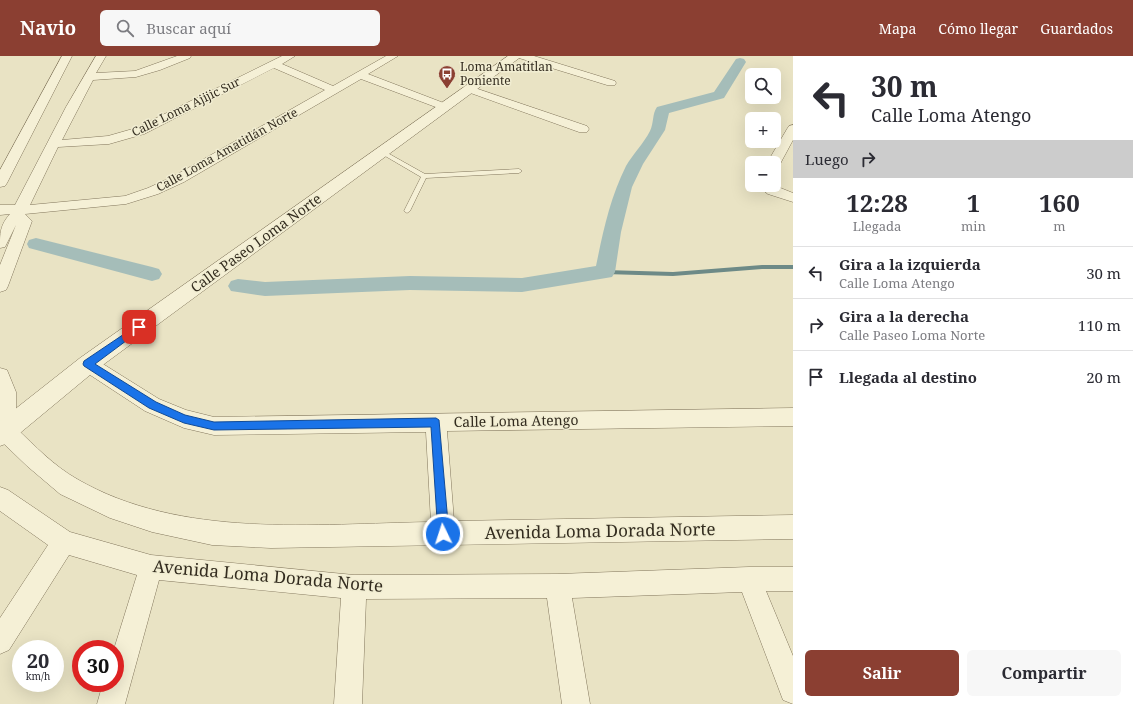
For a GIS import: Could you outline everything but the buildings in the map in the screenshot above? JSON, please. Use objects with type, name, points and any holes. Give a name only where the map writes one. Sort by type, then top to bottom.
[{"type":"street","points":[[0,183],[67,56]]},
{"type":"street","points":[[0,243],[9,223],[18,213],[88,77],[101,56]]},
{"type":"street","points":[[88,77],[136,74],[186,56]]},
{"type":"street","name":"Calle Loma Ajijic Sur","points":[[54,144],[109,140],[130,134],[290,56]]},
{"type":"street","name":"Calle Loma Amatitlán Norte","points":[[0,210],[18,213],[126,200],[153,191],[179,179],[393,56]]},
{"type":"street","name":"Calle Paseo Loma Norte","points":[[2,430],[88,364],[516,56]]},
{"type":"street","points":[[523,56],[611,83]]},
{"type":"street","points":[[273,64],[334,90]]},
{"type":"street","points":[[360,75],[445,107]]},
{"type":"street","points":[[469,89],[583,129]]},
{"type":"street","points":[[778,156],[793,129]]},
{"type":"street","points":[[776,192],[793,198]]},
{"type":"street","points":[[0,286],[25,221],[18,213]]},
{"type":"street","name":"Calle Loma Atengo","points":[[88,364],[152,405],[184,419],[214,426],[791,420]]},
{"type":"street","points":[[0,376],[6,392],[2,430]]},
{"type":"street","points":[[436,423],[443,534]]},
{"type":"street","name":"Avenida Loma Dorada Norte","points":[[2,430],[34,459],[68,486],[110,507],[152,521],[212,533],[271,536],[793,527]]},
{"type":"street","name":"Avenida Loma Dorada Norte","points":[[0,498],[64,542],[151,567],[354,588],[558,586],[749,579],[793,579]]},
{"type":"street","points":[[0,641],[64,542]]},
{"type":"street","points":[[110,704],[151,567]]},
{"type":"street","points":[[749,579],[793,690]]},
{"type":"street","points":[[558,586],[576,704]]},
{"type":"street","points":[[348,704],[354,588]]},
{"type":"lane","points":[[382,152],[424,176],[519,171]]},
{"type":"lane","points":[[407,211],[424,176]]},
{"type":"waterway","points":[[238,286],[265,289],[410,283],[522,285],[605,272],[612,232],[624,187],[635,164],[658,130],[662,110],[719,95],[740,62]]},
{"type":"waterway","points":[[36,244],[152,274]]},
{"type":"waterway","points":[[605,272],[673,274],[762,267],[793,267]]},
{"type":"place","name":"Loma Amatitlan Poniente","points":[[447,89]]},
{"type":"route","points":[[139,327],[88,364],[152,405],[184,419],[214,426],[436,423],[443,534]]}]
